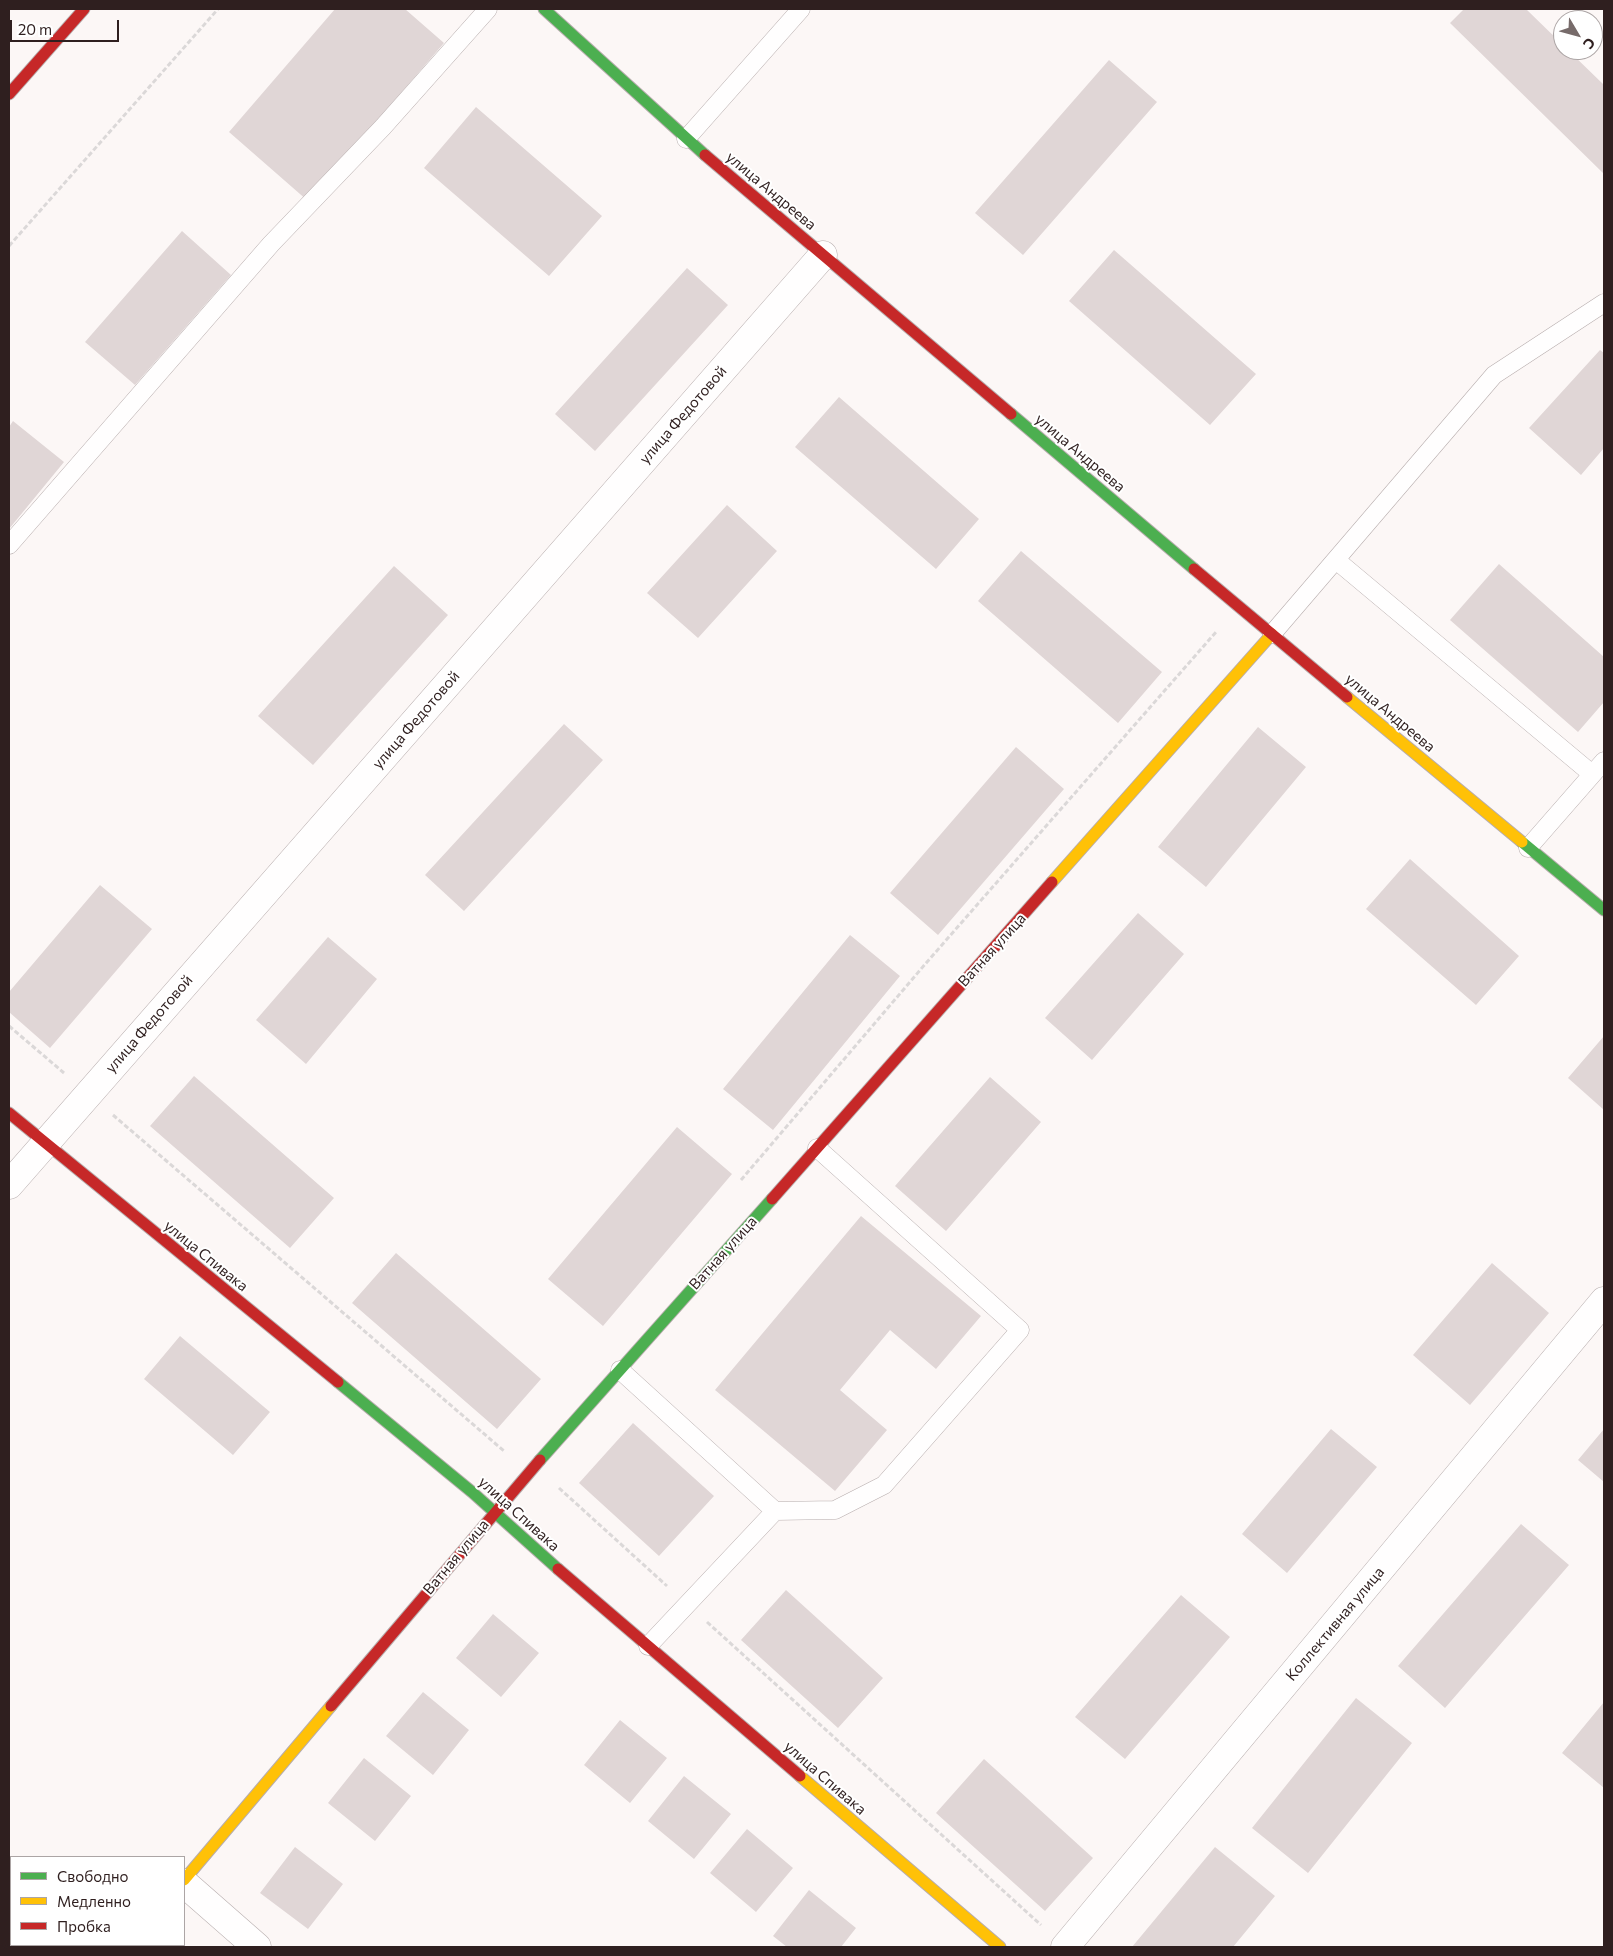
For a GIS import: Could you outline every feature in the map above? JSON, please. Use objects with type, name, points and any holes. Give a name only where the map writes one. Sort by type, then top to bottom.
[{"type":"main road","points":[[9,94],[84,9]]},
{"type":"main road","name":"улица Андреева","points":[[544,9],[686,139],[1238,607],[1604,910]]},
{"type":"main road","name":"Ватная улица","points":[[185,1881],[493,1513],[1272,634]]},
{"type":"main road","name":"улица Спивака","points":[[9,1113],[472,1492],[493,1513],[1000,1947]]},
{"type":"street","name":"улица Федотовой","points":[[9,1185],[823,255]]},
{"type":"street","name":"Коллективная улица","points":[[1066,1947],[1604,1301]]},
{"type":"street","points":[[185,1883],[257,1947]]},
{"type":"lane","points":[[9,545],[271,244],[383,127],[488,9]]},
{"type":"lane","points":[[686,139],[801,9]]},
{"type":"lane","points":[[1272,634],[1494,375],[1604,303]]},
{"type":"lane","points":[[1336,560],[1598,768],[1528,848]]},
{"type":"lane","points":[[620,1370],[775,1512],[835,1510],[884,1485],[1020,1330],[817,1148]]},
{"type":"lane","points":[[648,1646],[775,1512]]},
{"type":"path","points":[[9,246],[218,9]]},
{"type":"path","points":[[740,1181],[927,962],[1238,607]]},
{"type":"path","points":[[472,1492],[506,1453]]},
{"type":"building","points":[[335,9],[405,9],[444,43],[308,201],[229,132]]},
{"type":"building","points":[[1464,9],[1526,9],[1553,35],[1553,60],[1578,60],[1604,85],[1604,174],[1450,23]]},
{"type":"building","points":[[1109,60],[1157,102],[1023,255],[975,213]]},
{"type":"building","points":[[476,107],[602,216],[549,276],[424,168]]},
{"type":"building","points":[[182,231],[231,275],[135,385],[85,342]]},
{"type":"building","points":[[1114,250],[1256,374],[1210,425],[1069,301]]},
{"type":"building","points":[[687,268],[728,305],[595,451],[555,414]]},
{"type":"building","points":[[1600,350],[1604,353],[1604,448],[1581,475],[1529,428]]},
{"type":"building","points":[[839,397],[979,519],[936,569],[795,447]]},
{"type":"building","points":[[13,421],[64,462],[9,529],[9,427]]},
{"type":"building","points":[[727,505],[777,551],[698,638],[647,593]]},
{"type":"building","points":[[1021,551],[1162,672],[1118,723],[978,601]]},
{"type":"building","points":[[1499,564],[1604,657],[1604,702],[1578,732],[1450,620]]},
{"type":"building","points":[[394,566],[448,615],[313,765],[258,716]]},
{"type":"building","points":[[564,724],[603,760],[464,911],[425,875]]},
{"type":"building","points":[[1258,727],[1306,767],[1206,887],[1158,847]]},
{"type":"building","points":[[1016,747],[1064,789],[938,935],[890,893]]},
{"type":"building","points":[[1410,859],[1519,956],[1476,1005],[1366,909]]},
{"type":"building","points":[[100,885],[152,929],[50,1048],[9,1012],[9,992]]},
{"type":"building","points":[[1138,913],[1184,954],[1092,1060],[1045,1018]]},
{"type":"building","points":[[850,935],[900,976],[773,1130],[723,1089]]},
{"type":"building","points":[[328,937],[377,979],[306,1064],[256,1020]]},
{"type":"building","points":[[1604,1036],[1604,1110],[1568,1078]]},
{"type":"building","points":[[194,1076],[334,1198],[290,1248],[150,1126]]},
{"type":"building","points":[[990,1077],[1041,1122],[946,1231],[895,1186]]},
{"type":"building","points":[[677,1127],[732,1174],[603,1326],[548,1279]]},
{"type":"building","points":[[861,1216],[981,1316],[936,1369],[890,1330],[840,1390],[887,1430],[835,1491],[715,1390]]},
{"type":"building","points":[[396,1253],[541,1379],[497,1429],[352,1303]]},
{"type":"building","points":[[1492,1263],[1549,1313],[1470,1405],[1413,1355]]},
{"type":"building","points":[[180,1336],[270,1412],[233,1455],[144,1379]]},
{"type":"building","points":[[633,1423],[714,1496],[659,1556],[579,1483]]},
{"type":"building","points":[[1331,1429],[1377,1467],[1287,1573],[1242,1534]]},
{"type":"building","points":[[1604,1429],[1604,1482],[1578,1460]]},
{"type":"building","points":[[1521,1524],[1569,1565],[1445,1708],[1398,1666]]},
{"type":"building","points":[[786,1590],[883,1678],[838,1728],[741,1640]]},
{"type":"building","points":[[1181,1595],[1230,1637],[1125,1759],[1075,1717]]},
{"type":"building","points":[[493,1614],[539,1653],[501,1697],[456,1658]]},
{"type":"building","points":[[423,1692],[469,1730],[433,1775],[386,1736]]},
{"type":"building","points":[[1356,1698],[1412,1743],[1308,1873],[1252,1828]]},
{"type":"building","points":[[1604,1702],[1604,1788],[1562,1753]]},
{"type":"building","points":[[620,1720],[667,1758],[630,1803],[584,1765]]},
{"type":"building","points":[[364,1758],[411,1796],[375,1841],[328,1803]]},
{"type":"building","points":[[984,1759],[1093,1858],[1045,1911],[936,1813]]},
{"type":"building","points":[[684,1776],[731,1814],[694,1859],[648,1821]]},
{"type":"building","points":[[747,1829],[793,1868],[756,1912],[710,1873]]},
{"type":"building","points":[[295,1847],[343,1884],[308,1929],[260,1893]]},
{"type":"building","points":[[1215,1847],[1275,1896],[1233,1947],[1132,1947]]},
{"type":"building","points":[[809,1890],[856,1928],[841,1947],[787,1947],[773,1936]]},
{"type":"traffic: fast","points":[[544,9],[705,155]]},
{"type":"traffic: fast","points":[[1011,414],[1194,569]]},
{"type":"traffic: fast","points":[[1522,842],[1604,910]]},
{"type":"traffic: fast","points":[[540,1460],[772,1199]]},
{"type":"traffic: fast","points":[[338,1382],[472,1492],[558,1569]]},
{"type":"traffic: slow","points":[[1052,882],[1272,634]]},
{"type":"traffic: slow","points":[[1347,697],[1522,842]]},
{"type":"traffic: slow","points":[[185,1879],[331,1706]]},
{"type":"traffic: slow","points":[[800,1776],[1000,1947]]},
{"type":"traffic: jam","points":[[9,94],[84,9]]},
{"type":"traffic: jam","points":[[705,155],[1011,414]]},
{"type":"traffic: jam","points":[[1194,569],[1347,697]]},
{"type":"traffic: jam","points":[[772,1199],[1052,882]]},
{"type":"traffic: jam","points":[[9,1113],[338,1382]]},
{"type":"traffic: jam","points":[[331,1706],[540,1460]]},
{"type":"traffic: jam","points":[[558,1569],[800,1776]]}]
